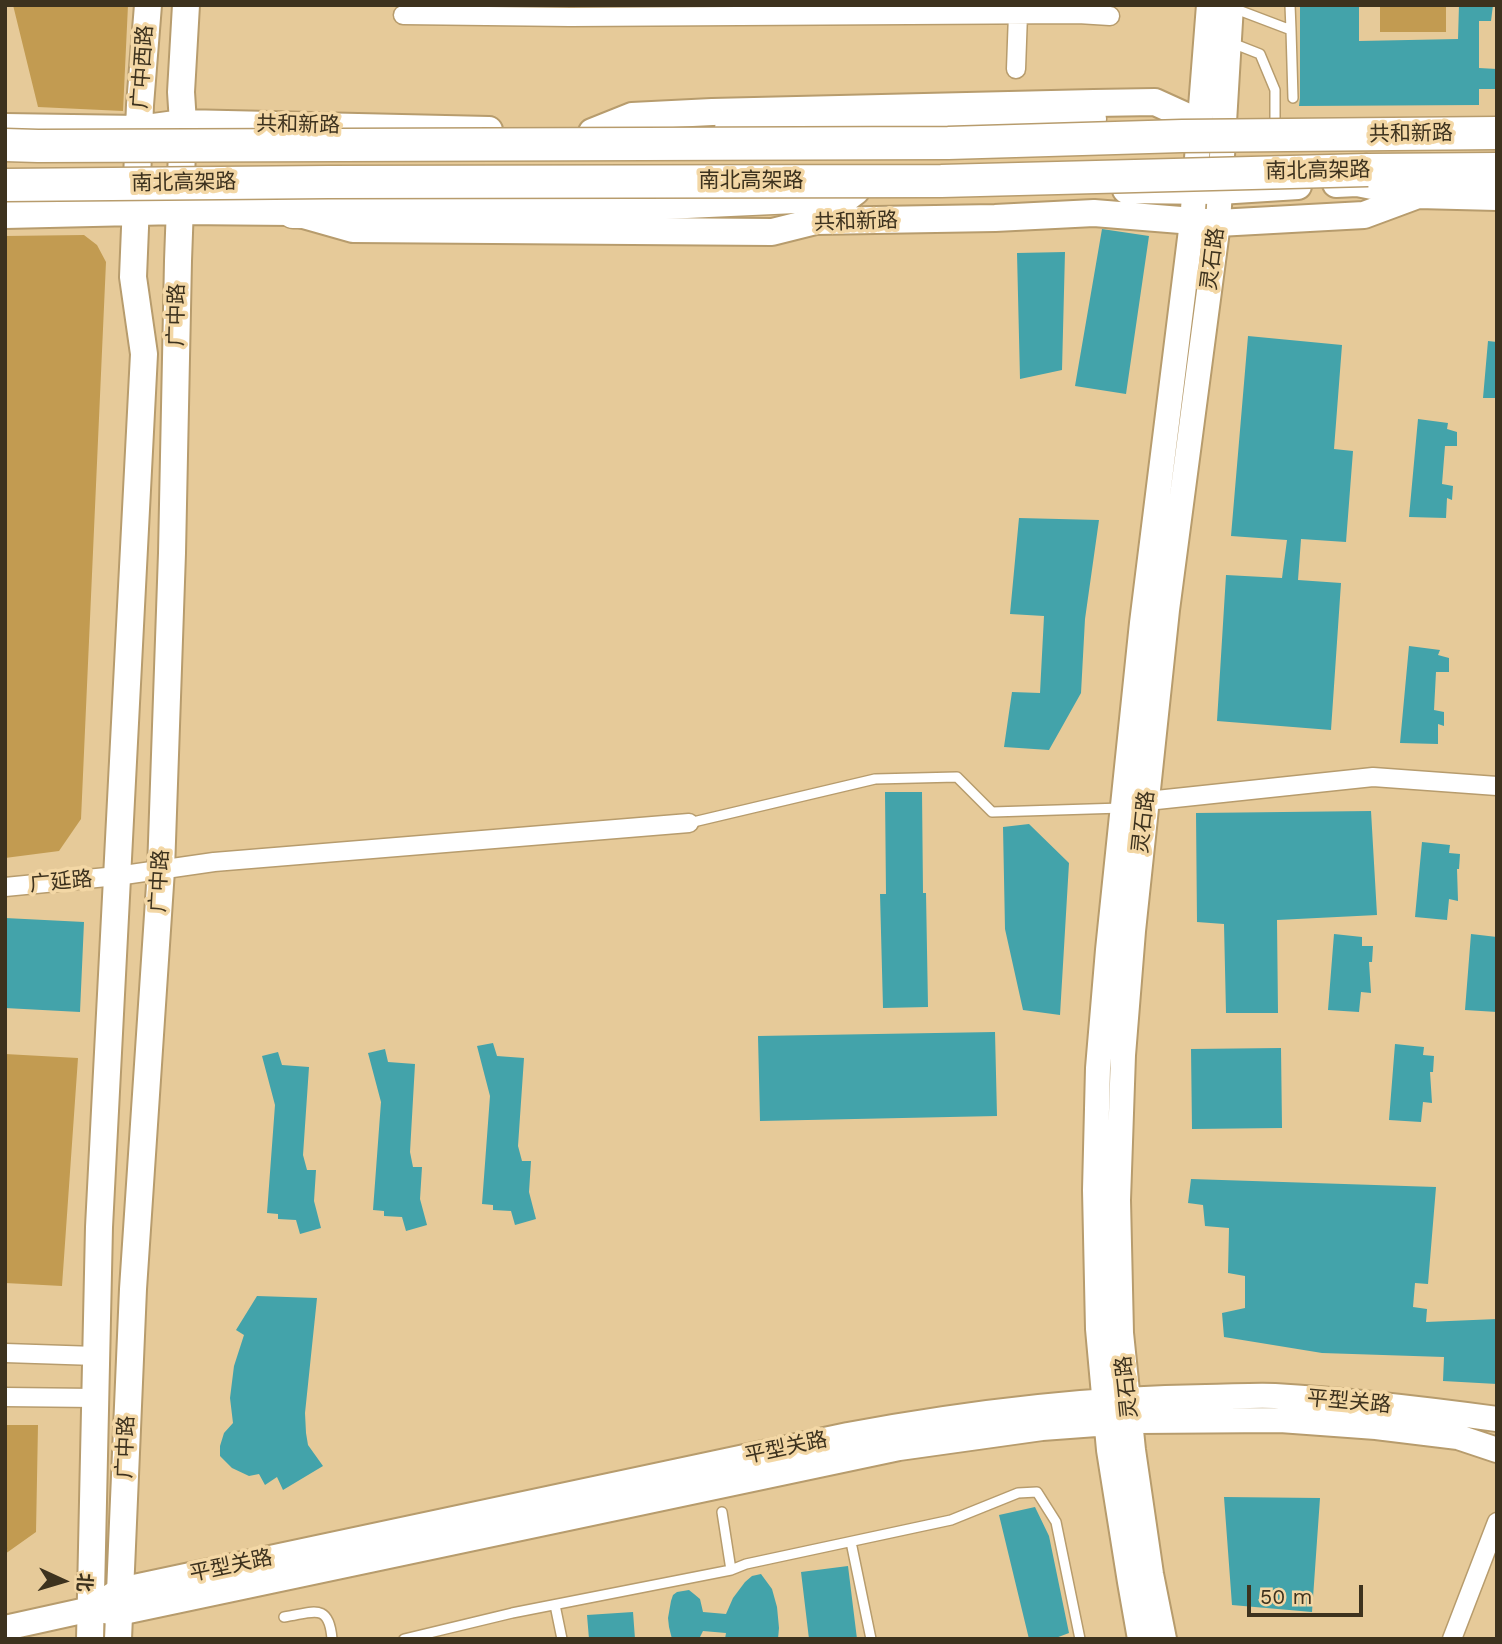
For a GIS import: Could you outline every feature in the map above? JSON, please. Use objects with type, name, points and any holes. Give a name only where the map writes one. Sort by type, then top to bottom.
[{"type":"highway","points":[[592,132],[1090,119],[1237,122],[1365,134]]},
{"type":"highway","name":"南北高架路","points":[[5,145],[948,143],[1182,136],[1497,133]]},
{"type":"highway","name":"南北高架路","points":[[5,185],[328,182],[956,186],[1177,174],[1497,169]]},
{"type":"highway","points":[[293,212],[447,212],[817,196],[956,186]]},
{"type":"main road","name":"广中西路","points":[[139,129],[148,5]]},
{"type":"main road","name":"广中西路","points":[[183,123],[181,92],[186,5]]},
{"type":"main road","name":"灵石路","points":[[1212,122],[1229,42],[1230,7]]},
{"type":"main road","name":"灵石路","points":[[1135,804],[1142,623],[1192,222],[1207,191],[1212,122],[1230,7]]},
{"type":"main road","name":"共和新路","points":[[5,127],[139,129],[183,123],[592,132],[632,116],[1155,102],[1212,122],[1275,128],[1354,135],[1497,133]]},
{"type":"main road","name":"广中路","points":[[119,1614],[133,1289],[161,870],[183,123]]},
{"type":"main road","name":"广中路","points":[[90,1639],[99,1227],[144,354],[133,277],[139,129]]},
{"type":"main road","name":"共和新路","points":[[293,212],[334,200],[645,192],[856,191],[956,186],[1207,191],[1357,183],[1418,195],[1497,197]]},
{"type":"main road","points":[[956,186],[1010,217]]},
{"type":"main road","points":[[816,221],[856,191]]},
{"type":"main road","name":"灵石路","points":[[1164,1639],[1098,1329],[1095,1190],[1098,1081],[1108,950],[1167,610],[1218,223],[1207,191]]},
{"type":"main road","name":"共和新路","points":[[5,215],[180,211],[293,212],[353,229],[772,232],[816,221],[1094,213],[1218,223],[1364,215],[1418,195]]},
{"type":"main road","name":"平型关路","points":[[5,1628],[91,1609],[119,1614],[899,1448],[1042,1428],[1117,1411],[1273,1396],[1366,1402],[1497,1419]]},
{"type":"main road","name":"灵石路","points":[[1117,1411],[1128,1569],[1140,1639]]},
{"type":"main road","name":"平型关路","points":[[1117,1411],[1376,1427],[1458,1437],[1497,1450]]},
{"type":"street","points":[[403,15],[570,17],[1018,14],[1078,9],[1110,16]]},
{"type":"street","points":[[1016,69],[1018,14]]},
{"type":"street","points":[[1135,804],[1373,777],[1497,786]]},
{"type":"street","name":"广延路","points":[[5,887],[228,861],[689,823]]},
{"type":"street","points":[[5,1353],[96,1356]]},
{"type":"street","points":[[5,1396],[95,1398]]},
{"type":"street","points":[[1452,1639],[1497,1522]]},
{"type":"lane","points":[[1290,5],[1293,98]]},
{"type":"lane","points":[[1230,7],[1291,30]]},
{"type":"lane","points":[[1229,42],[1260,54],[1275,90],[1275,128]]},
{"type":"lane","points":[[689,823],[875,779],[957,777],[992,812],[1135,804]]},
{"type":"lane","points":[[404,1639],[951,1520],[1018,1493],[1037,1492],[1056,1522],[1080,1639]]},
{"type":"lane","points":[[722,1512],[731,1570]]},
{"type":"lane","points":[[851,1542],[871,1639]]},
{"type":"lane","points":[[555,1605],[562,1639]]},
{"type":"lane","points":[[284,1617],[320,1612],[326,1615],[331,1624],[332,1639]]},
{"type":"lane","points":[[456,1626],[457,1639]]},
{"type":"path","points":[[5,1548],[10,1551]]},
{"type":"shaded area","points":[[13,5],[128,5],[123,111],[38,107]]},
{"type":"shaded area","points":[[1380,5],[1446,5],[1446,32],[1380,32]]},
{"type":"shaded area","points":[[84,235],[97,245],[106,262],[81,819],[59,851],[5,858],[5,236]]},
{"type":"shaded area","points":[[5,1054],[78,1058],[62,1286],[5,1283]]},
{"type":"shaded area","points":[[5,1425],[38,1425],[36,1532],[5,1554]]},
{"type":"building","points":[[1300,5],[1359,5],[1359,41],[1458,39],[1459,5],[1493,5],[1491,21],[1479,21],[1479,68],[1497,69],[1497,89],[1479,89],[1479,105],[1299,106]]},
{"type":"building","points":[[1102,229],[1149,236],[1126,394],[1075,386]]},
{"type":"building","points":[[1065,252],[1062,370],[1020,379],[1017,253]]},
{"type":"building","points":[[1248,336],[1342,345],[1334,449],[1353,451],[1346,542],[1301,539],[1298,580],[1341,583],[1331,730],[1217,721],[1226,575],[1282,578],[1287,540],[1231,536]]},
{"type":"building","points":[[1488,341],[1497,342],[1497,398],[1483,398]]},
{"type":"building","points":[[1418,419],[1448,423],[1447,429],[1457,432],[1457,446],[1445,446],[1442,484],[1453,486],[1452,500],[1447,498],[1446,518],[1409,517]]},
{"type":"building","points":[[1019,518],[1099,520],[1085,619],[1081,693],[1049,750],[1004,747],[1012,692],[1040,693],[1044,616],[1010,614]]},
{"type":"building","points":[[1409,646],[1440,650],[1438,655],[1449,658],[1449,672],[1436,672],[1434,710],[1444,712],[1444,726],[1438,724],[1438,744],[1400,743]]},
{"type":"building","points":[[885,792],[922,792],[928,1007],[883,1008],[880,894],[886,894]]},
{"type":"building","points":[[1371,811],[1377,915],[1277,920],[1278,1013],[1226,1013],[1224,924],[1197,922],[1196,813]]},
{"type":"building","points":[[1029,824],[1069,863],[1060,1015],[1023,1010],[1005,929],[1003,827]]},
{"type":"building","points":[[1422,842],[1450,845],[1449,853],[1460,854],[1457,869],[1458,901],[1449,899],[1447,920],[1415,917]]},
{"type":"building","points":[[5,918],[84,922],[80,1012],[5,1008]]},
{"type":"building","points":[[1334,934],[1362,937],[1362,946],[1373,946],[1372,962],[1369,962],[1371,993],[1361,992],[1359,1012],[1328,1010]]},
{"type":"building","points":[[1471,934],[1497,937],[1497,1012],[1465,1010]]},
{"type":"building","points":[[995,1032],[997,1116],[760,1121],[758,1036]]},
{"type":"building","points":[[493,1043],[497,1056],[524,1058],[518,1146],[522,1161],[531,1161],[529,1192],[536,1219],[515,1225],[511,1211],[493,1210],[493,1205],[482,1204],[490,1096],[477,1046]]},
{"type":"building","points":[[1395,1044],[1424,1047],[1423,1055],[1434,1056],[1433,1072],[1430,1072],[1432,1103],[1423,1102],[1421,1122],[1389,1120]]},
{"type":"building","points":[[1281,1048],[1282,1128],[1192,1129],[1191,1049]]},
{"type":"building","points":[[385,1049],[388,1062],[415,1064],[410,1152],[413,1167],[422,1167],[420,1199],[427,1225],[406,1231],[402,1217],[384,1216],[384,1211],[373,1210],[381,1102],[368,1053]]},
{"type":"building","points":[[278,1052],[282,1065],[309,1067],[303,1155],[307,1170],[316,1170],[314,1201],[321,1228],[300,1234],[296,1220],[278,1219],[278,1214],[267,1213],[275,1105],[262,1056]]},
{"type":"building","points":[[1191,1179],[1436,1187],[1428,1284],[1415,1283],[1413,1307],[1427,1309],[1426,1322],[1497,1319],[1497,1384],[1443,1381],[1444,1357],[1322,1353],[1224,1337],[1222,1313],[1245,1308],[1245,1276],[1228,1273],[1229,1228],[1205,1226],[1203,1205],[1188,1203]]},
{"type":"building","points":[[257,1296],[317,1298],[305,1413],[308,1445],[323,1466],[283,1490],[277,1477],[265,1485],[259,1474],[249,1476],[232,1468],[220,1456],[224,1433],[233,1423],[230,1398],[234,1366],[244,1335],[236,1330]]},
{"type":"building","points":[[1224,1497],[1320,1498],[1312,1612],[1232,1605]]},
{"type":"building","points":[[1035,1507],[1049,1536],[1069,1633],[1053,1639],[1029,1639],[999,1515]]},
{"type":"building","points":[[848,1566],[857,1639],[809,1639],[801,1572]]},
{"type":"building","points":[[761,1574],[772,1589],[777,1607],[778,1639],[725,1639],[726,1633],[703,1631],[699,1639],[672,1639],[668,1618],[673,1595],[677,1592],[689,1590],[700,1599],[703,1612],[726,1614],[733,1598],[745,1582],[752,1576]]},
{"type":"building","points":[[633,1612],[635,1639],[589,1639],[587,1615]]}]
